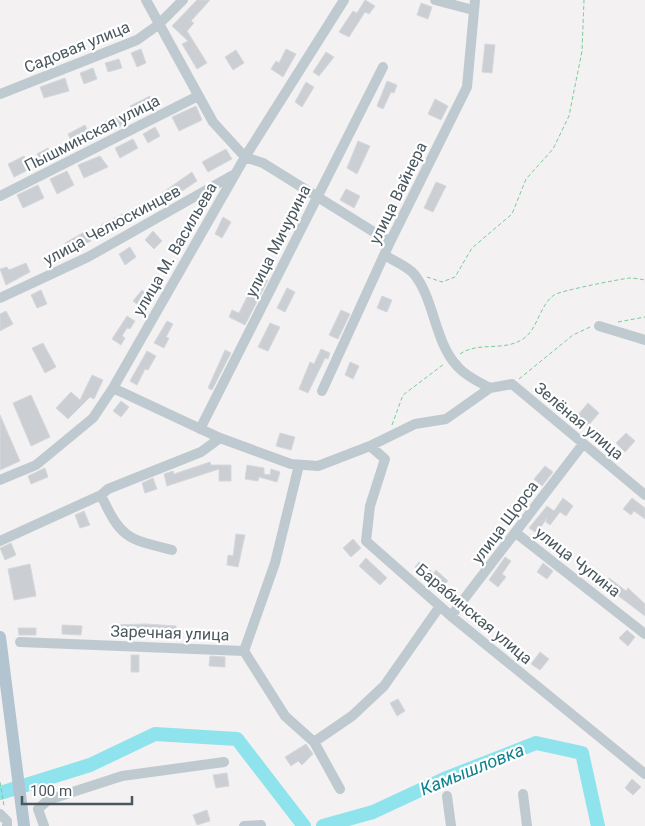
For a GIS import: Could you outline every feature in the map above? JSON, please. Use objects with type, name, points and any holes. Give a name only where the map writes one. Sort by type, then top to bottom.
[{"type":"main road","points":[[0,637],[24,826]]},
{"type":"street","points":[[146,0],[158,25],[213,122],[245,157],[263,162],[390,242]]},
{"type":"street","name":"Садовая улица","points":[[0,94],[137,40],[158,25],[183,0]]},
{"type":"street","name":"улица М. Васильева","points":[[0,480],[36,465],[93,418],[245,157],[344,0]]},
{"type":"street","points":[[435,0],[474,5]]},
{"type":"street","name":"улица Вайнера","points":[[322,391],[390,242],[466,86],[474,5]]},
{"type":"street","name":"улица Мичурина","points":[[200,429],[383,67]]},
{"type":"street","name":"Пышминская улица","points":[[0,196],[198,96]]},
{"type":"street","name":"улица Челюскинцев","points":[[0,298],[88,257],[167,215],[235,174]]},
{"type":"street","points":[[112,388],[220,438],[291,464],[299,465],[318,466],[370,446],[415,424],[446,419],[490,388],[466,375],[452,358],[423,288],[412,272],[384,255]]},
{"type":"street","points":[[599,326],[645,340]]},
{"type":"street","name":"Зелёная улица","points":[[490,388],[512,384],[645,495]]},
{"type":"street","points":[[0,541],[101,495],[108,489],[201,452],[220,438]]},
{"type":"street","name":"улица Щорса","points":[[451,616],[583,444]]},
{"type":"street","name":"Барабинская улица","points":[[370,446],[386,459],[370,506],[366,541],[451,616],[645,774]]},
{"type":"street","name":"Заречная улица","points":[[20,642],[244,651],[275,563],[299,465]]},
{"type":"street","points":[[101,495],[112,519],[131,540],[172,550]]},
{"type":"street","name":"улица Чупина","points":[[516,532],[645,634]]},
{"type":"street","points":[[314,742],[352,716],[384,686],[440,606]]},
{"type":"street","points":[[244,651],[285,716],[314,742],[340,789]]},
{"type":"street","points":[[44,826],[38,809],[48,800],[122,776],[224,762]]},
{"type":"street","points":[[524,794],[527,826]]},
{"type":"street","points":[[447,796],[451,826]]},
{"type":"street","points":[[0,814],[6,821],[7,826]]},
{"type":"street","points":[[244,826],[261,825]]},
{"type":"path","points":[[412,272],[442,282],[455,278],[472,248],[512,214],[526,179],[553,149],[570,116],[582,51],[584,0]]},
{"type":"path","points":[[390,436],[394,414],[403,395],[465,350],[480,346],[504,346],[522,339],[530,332],[541,310],[555,294],[630,278],[645,280]]},
{"type":"path","points":[[616,322],[645,317]]},
{"type":"path","points":[[512,384],[573,335],[588,328],[599,326]]},
{"type":"path","points":[[0,782],[3,802]]},
{"type":"building","points":[[197,0],[210,0],[191,21],[194,23],[187,31],[207,63],[197,69],[182,44],[188,41],[172,26]]},
{"type":"building","points":[[365,0],[375,6],[369,14],[365,12],[349,37],[339,32],[353,11],[357,13]]},
{"type":"building","points":[[421,3],[432,7],[428,19],[417,15]]},
{"type":"building","points":[[485,44],[495,45],[492,73],[482,72]]},
{"type":"building","points":[[141,49],[146,63],[137,67],[131,53]]},
{"type":"building","points":[[286,49],[296,54],[283,77],[271,69],[276,61],[279,63]]},
{"type":"building","points":[[236,50],[244,63],[233,70],[225,57]]},
{"type":"building","points":[[326,52],[334,57],[319,76],[313,72]]},
{"type":"building","points":[[119,59],[122,68],[108,72],[105,63]]},
{"type":"building","points":[[93,68],[97,79],[84,84],[80,73]]},
{"type":"building","points":[[65,78],[69,91],[44,98],[40,87]]},
{"type":"building","points":[[387,81],[397,85],[394,93],[391,92],[383,109],[377,106]]},
{"type":"building","points":[[306,82],[314,87],[302,107],[295,102]]},
{"type":"building","points":[[150,96],[155,108],[135,118],[130,106]]},
{"type":"building","points":[[435,99],[448,106],[441,120],[428,114]]},
{"type":"building","points":[[196,106],[202,120],[179,131],[172,117]]},
{"type":"building","points":[[121,115],[126,124],[102,135],[97,125]]},
{"type":"building","points":[[85,125],[92,140],[75,148],[68,134]]},
{"type":"building","points":[[155,127],[160,136],[148,143],[143,134]]},
{"type":"building","points":[[133,139],[138,148],[120,158],[115,148]]},
{"type":"building","points":[[358,141],[370,146],[357,174],[347,168]]},
{"type":"building","points":[[48,148],[53,159],[43,164],[37,154]]},
{"type":"building","points":[[226,149],[232,159],[208,172],[202,162]]},
{"type":"building","points":[[24,156],[30,169],[14,177],[8,164]]},
{"type":"building","points":[[100,156],[108,167],[84,178],[78,165]]},
{"type":"building","points":[[67,171],[74,185],[57,194],[50,179]]},
{"type":"building","points":[[192,172],[197,181],[167,201],[162,193]]},
{"type":"building","points":[[436,182],[446,186],[433,212],[424,208]]},
{"type":"building","points":[[38,185],[44,198],[23,208],[17,195]]},
{"type":"building","points":[[346,189],[360,196],[354,208],[340,200]]},
{"type":"building","points":[[143,204],[147,214],[105,234],[101,225]]},
{"type":"building","points":[[223,217],[231,222],[222,238],[215,234]]},
{"type":"building","points":[[86,231],[91,241],[69,252],[65,243]]},
{"type":"building","points":[[153,231],[162,241],[154,249],[145,240]]},
{"type":"building","points":[[130,247],[136,257],[125,265],[119,254]]},
{"type":"building","points":[[26,263],[30,272],[6,285],[0,269],[7,267],[9,270]]},
{"type":"building","points":[[258,275],[268,280],[245,325],[229,317],[232,310],[239,313]]},
{"type":"building","points":[[287,288],[295,292],[285,312],[277,308]]},
{"type":"building","points":[[41,290],[47,304],[37,308],[31,295]]},
{"type":"building","points":[[142,290],[151,298],[143,309],[133,301]]},
{"type":"building","points":[[382,296],[392,300],[387,312],[377,308]]},
{"type":"building","points":[[341,310],[350,314],[338,339],[329,335]]},
{"type":"building","points":[[6,311],[13,324],[0,331],[0,314]]},
{"type":"building","points":[[127,316],[135,321],[122,336],[125,338],[121,345],[112,339]]},
{"type":"building","points":[[167,321],[173,324],[166,337],[169,338],[164,348],[154,343]]},
{"type":"building","points":[[270,323],[280,327],[268,351],[258,347]]},
{"type":"building","points":[[43,343],[56,367],[45,373],[32,348]]},
{"type":"building","points":[[321,349],[330,353],[328,359],[325,358],[308,393],[299,389],[310,362],[314,364]]},
{"type":"building","points":[[225,350],[231,353],[212,390],[208,388]]},
{"type":"building","points":[[147,351],[156,356],[148,370],[145,369],[137,385],[130,381]]},
{"type":"building","points":[[350,362],[359,366],[353,379],[345,375]]},
{"type":"building","points":[[92,375],[103,380],[94,399],[90,397],[68,419],[56,408],[71,392],[80,400]]},
{"type":"building","points":[[31,395],[50,437],[31,446],[13,403]]},
{"type":"building","points":[[121,401],[129,407],[121,417],[113,411]]},
{"type":"building","points":[[588,403],[599,413],[588,426],[577,416]]},
{"type":"building","points":[[0,415],[20,461],[0,470]]},
{"type":"building","points":[[280,433],[295,437],[291,450],[276,446]]},
{"type":"building","points":[[626,433],[635,441],[625,452],[616,443]]},
{"type":"building","points":[[210,462],[211,465],[231,465],[231,481],[219,481],[219,469],[167,486],[164,474],[173,471],[174,474]]},
{"type":"building","points":[[247,465],[264,468],[264,474],[270,475],[271,469],[280,472],[277,482],[259,477],[258,481],[245,479]]},
{"type":"building","points":[[545,466],[553,472],[542,486],[534,479]]},
{"type":"building","points":[[45,468],[48,477],[31,484],[28,476]]},
{"type":"building","points":[[153,478],[157,489],[145,493],[142,483]]},
{"type":"building","points":[[563,498],[573,506],[566,516],[560,512],[550,525],[546,522],[547,518],[537,533],[529,528],[547,506],[554,511]]},
{"type":"building","points":[[632,498],[645,508],[645,519],[634,511],[631,515],[623,509]]},
{"type":"building","points":[[84,511],[90,525],[80,528],[75,515]]},
{"type":"building","points":[[236,534],[245,535],[238,567],[227,565],[228,555],[233,556]]},
{"type":"building","points":[[353,539],[361,548],[351,557],[343,548]]},
{"type":"building","points":[[11,543],[16,555],[5,560],[0,548]]},
{"type":"building","points":[[505,557],[511,561],[502,574],[506,577],[498,587],[489,580]]},
{"type":"building","points":[[366,558],[387,578],[380,585],[359,566]]},
{"type":"building","points":[[419,562],[434,573],[436,570],[448,581],[442,587],[415,567]]},
{"type":"building","points":[[543,563],[553,571],[547,579],[537,572]]},
{"type":"building","points":[[30,564],[36,596],[14,600],[8,569]]},
{"type":"building","points":[[609,578],[626,591],[628,588],[645,604],[645,616],[604,585]]},
{"type":"building","points":[[62,625],[82,626],[81,635],[62,634]]},
{"type":"building","points":[[115,625],[176,626],[176,634],[115,634]]},
{"type":"building","points":[[18,628],[36,628],[36,635],[19,635]]},
{"type":"building","points":[[627,630],[635,637],[628,646],[619,638]]},
{"type":"building","points":[[540,652],[549,659],[540,670],[531,664]]},
{"type":"building","points":[[131,655],[139,655],[139,672],[131,672]]},
{"type":"building","points":[[210,656],[225,657],[225,667],[209,666]]},
{"type":"building","points":[[398,699],[405,711],[397,716],[390,703]]},
{"type":"building","points":[[306,744],[313,754],[302,765],[298,761],[291,766],[285,757]]},
{"type":"building","points":[[227,773],[229,786],[216,788],[213,775]]},
{"type":"building","points":[[632,779],[641,787],[633,795],[625,788]]},
{"type":"building","points":[[207,810],[210,821],[197,825],[193,815]]},
{"type":"waterway","name":"Камышловка","points":[[0,793],[90,765],[155,734],[237,739],[304,826]]},
{"type":"waterway","name":"Камышловка","points":[[323,826],[373,812],[444,779],[536,743],[582,753],[598,826]]}]
